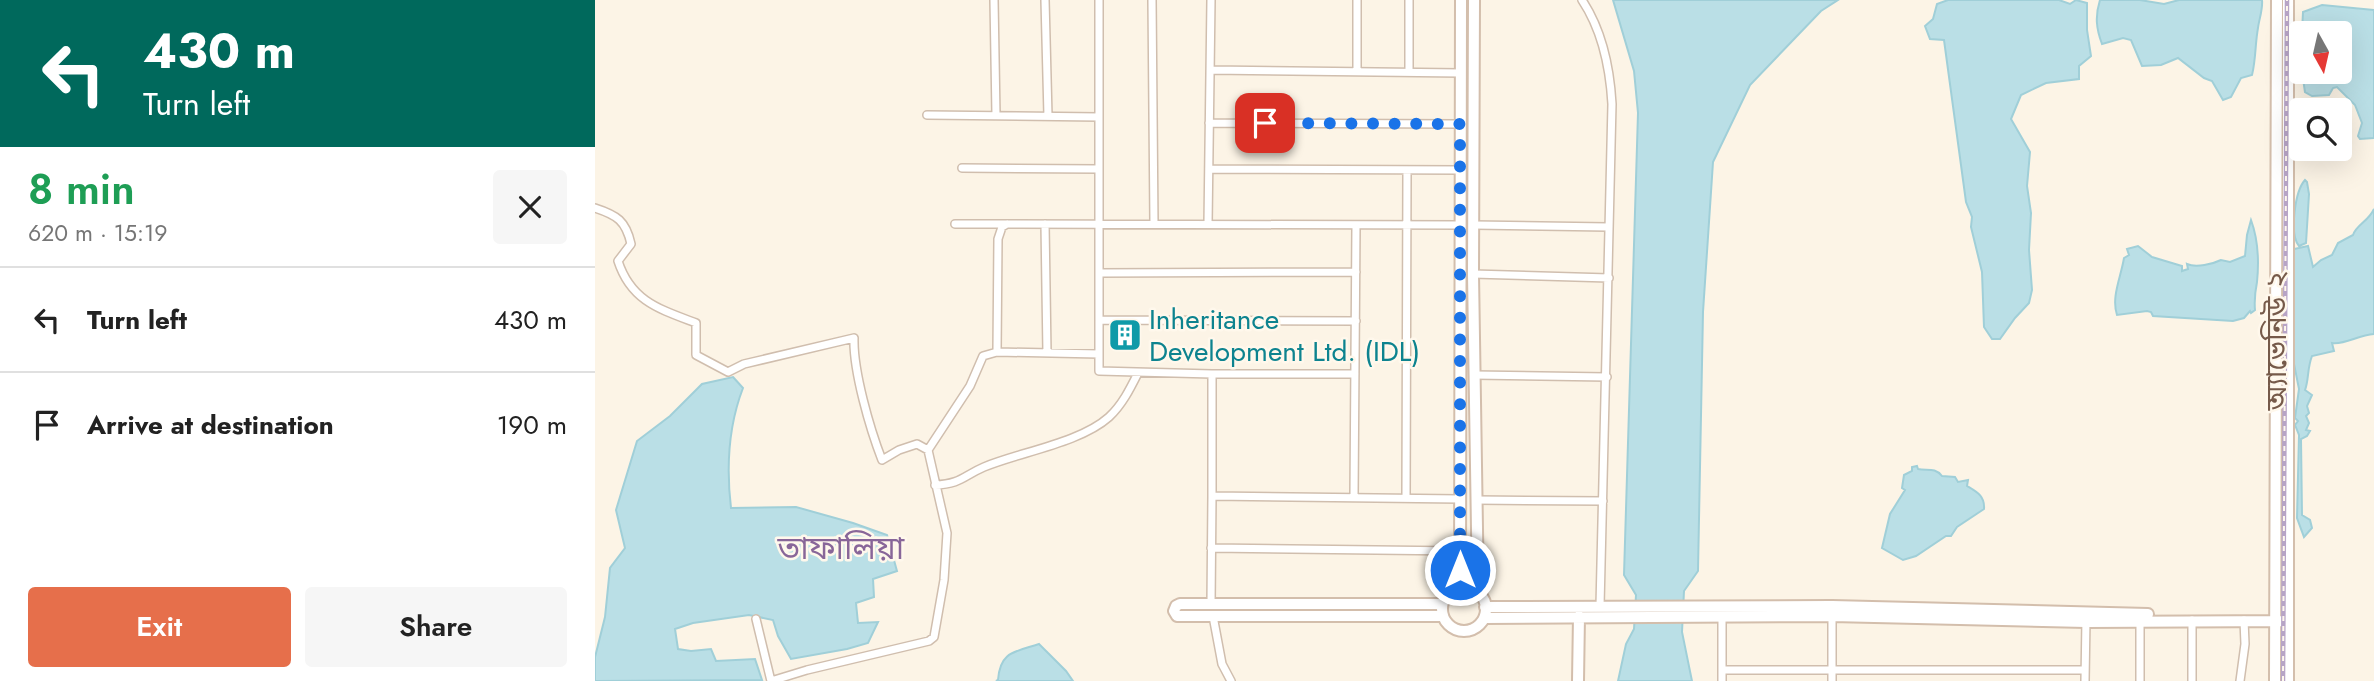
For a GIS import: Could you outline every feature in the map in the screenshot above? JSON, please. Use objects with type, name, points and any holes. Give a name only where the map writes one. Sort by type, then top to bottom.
[{"type":"street","points":[[994,0],[996,116]]},
{"type":"street","points":[[1045,0],[1048,116]]},
{"type":"street","points":[[1099,0],[1099,371],[1355,374]]},
{"type":"street","points":[[1153,0],[1154,224]]},
{"type":"street","points":[[1208,225],[1211,0]]},
{"type":"street","points":[[1357,0],[1357,71]]},
{"type":"street","points":[[1409,0],[1409,71]]},
{"type":"street","points":[[1460,588],[1461,0]]},
{"type":"street","points":[[1474,0],[1476,500],[1478,593],[1484,612],[1475,628],[1461,631],[1449,625],[1443,616],[1443,604],[1449,593],[1460,588],[1470,588],[1478,593]]},
{"type":"street","points":[[1582,0],[1599,37],[1611,91],[1603,501],[1608,609]]},
{"type":"street","name":"অ্যাভেনিউ ২","points":[[2277,0],[2282,617],[2288,681]]},
{"type":"street","name":"অ্যাভেনিউ ২","points":[[2275,681],[2282,617],[2288,0]]},
{"type":"street","points":[[1210,71],[1461,73]]},
{"type":"street","points":[[927,115],[1099,117]]},
{"type":"street","points":[[1209,123],[1460,124]]},
{"type":"street","points":[[962,168],[1099,169]]},
{"type":"street","points":[[1209,169],[1461,170]]},
{"type":"street","points":[[1406,498],[1407,171]]},
{"type":"street","points":[[595,208],[619,219],[627,227],[631,244],[618,261],[632,290],[653,304],[696,323],[697,355],[728,372],[744,364],[854,338],[853,357],[882,460],[917,444],[928,450]]},
{"type":"street","points":[[955,224],[1461,225]]},
{"type":"street","points":[[997,352],[998,239],[1002,227],[1007,224]]},
{"type":"street","points":[[1045,224],[1047,353]]},
{"type":"street","points":[[1354,497],[1356,225]]},
{"type":"street","points":[[1474,225],[1608,227]]},
{"type":"street","points":[[1100,273],[1356,272]]},
{"type":"street","points":[[1473,274],[1609,278]]},
{"type":"street","points":[[1099,320],[1356,321]]},
{"type":"street","points":[[757,619],[771,681],[932,640],[944,580],[947,540],[928,450],[970,386],[982,356],[997,352],[1099,354]]},
{"type":"street","points":[[935,485],[954,484],[983,467],[1084,432],[1107,419],[1124,400],[1138,373]]},
{"type":"street","points":[[1211,604],[1212,374]]},
{"type":"street","points":[[1474,375],[1607,377]]},
{"type":"street","points":[[1212,496],[1460,499]]},
{"type":"street","points":[[1476,500],[1603,501]]},
{"type":"street","points":[[1211,548],[1460,551]]},
{"type":"street","points":[[1443,604],[1180,604],[1174,611],[1177,616],[1443,616]]},
{"type":"street","points":[[1484,612],[1608,609],[1832,611],[2140,621],[2282,617]]},
{"type":"street","points":[[1484,612],[1579,616],[1608,609]]},
{"type":"street","points":[[1706,611],[1722,616],[1794,611]]},
{"type":"street","points":[[1832,611],[1832,681]]},
{"type":"street","points":[[1213,616],[1222,664],[1231,681]]},
{"type":"street","points":[[1579,616],[1579,681]]},
{"type":"street","points":[[1722,616],[1722,681]]},
{"type":"street","points":[[2086,618],[2282,617]]},
{"type":"street","points":[[2085,681],[2086,618]]},
{"type":"street","points":[[2192,620],[2192,681]]},
{"type":"street","points":[[2240,681],[2245,644],[2244,620]]},
{"type":"street","points":[[2140,621],[2140,681]]},
{"type":"street","points":[[1722,670],[2085,670]]},
{"type":"water","points":[[1613,0],[1838,0],[1821,11],[1750,85],[1713,162],[1703,312],[1698,571],[1684,591],[1682,632],[1692,681],[1618,681],[1626,644],[1634,629],[1636,595],[1624,575],[1638,113],[1634,71]]},
{"type":"water","points":[[1948,0],[2059,0],[2070,4],[2076,0],[2087,3],[2091,56],[2079,66],[2079,79],[2046,83],[2021,95],[2011,119],[2030,152],[2027,186],[2031,213],[2029,250],[2032,290],[2029,303],[2000,339],[1992,339],[1984,327],[1982,272],[1971,227],[1972,217],[1966,202],[1944,40],[1930,39],[1925,26],[1933,19],[1937,4]]},
{"type":"water","points":[[2100,0],[2140,0],[2164,4],[2179,0],[2262,0],[2252,75],[2241,78],[2231,97],[2223,100],[2212,81],[2178,58],[2161,65],[2142,66],[2131,40],[2123,38],[2102,44],[2097,22]]},
{"type":"water","points":[[2322,5],[2374,10],[2374,138],[2360,139],[2358,136],[2362,123],[2352,98],[2348,98],[2337,87],[2333,88],[2329,95],[2312,96],[2305,92],[2304,84],[2352,84],[2352,21],[2303,21],[2303,12]]},
{"type":"water","points":[[2305,180],[2309,194],[2306,243],[2299,246],[2294,223],[2298,193]]},
{"type":"water","points":[[2374,209],[2374,334],[2332,343],[2334,351],[2312,356],[2309,365],[2305,390],[2312,395],[2306,416],[2309,423],[2306,430],[2310,431],[2301,439],[2302,515],[2310,520],[2312,528],[2304,537],[2297,518],[2299,435],[2295,425],[2298,421],[2295,418],[2299,389],[2294,364],[2294,249],[2308,246],[2313,267],[2332,255],[2338,243],[2353,235]]},
{"type":"water","points":[[2251,220],[2257,243],[2258,274],[2255,310],[2251,313],[2250,311],[2244,318],[2233,321],[2153,316],[2147,311],[2117,315],[2116,294],[2124,258],[2129,255],[2127,249],[2138,246],[2152,257],[2182,266],[2182,271],[2188,269],[2187,264],[2204,265],[2221,260],[2230,262],[2245,256]]},
{"type":"water","points":[[733,377],[743,388],[729,447],[731,508],[796,507],[887,535],[897,571],[873,579],[874,597],[856,603],[858,623],[878,622],[868,643],[791,659],[778,636],[773,620],[749,615],[693,623],[675,629],[678,649],[711,649],[716,661],[755,659],[762,680],[595,681],[595,657],[605,617],[610,568],[625,548],[616,510],[637,441],[670,416],[702,384]]},
{"type":"water","points":[[1917,466],[1918,469],[1934,470],[1942,476],[1955,477],[1958,482],[1968,480],[1967,486],[1982,498],[1984,509],[1957,527],[1951,536],[1946,536],[1916,556],[1903,560],[1882,548],[1890,514],[1905,490],[1902,488],[1904,475]]},
{"type":"water","points":[[1039,644],[1073,681],[996,681],[1002,663],[1010,654]]},
{"type":"railway","points":[[2283,681],[2287,0]]},
{"type":"place","name":"Inheritance Development Ltd. (IDL)","points":[[1125,335]]},
{"type":"district","name":"তাফালিয়া","points":[[841,548]]},
{"type":"route","points":[[1265,123],[1460,124],[1460,570]]}]
